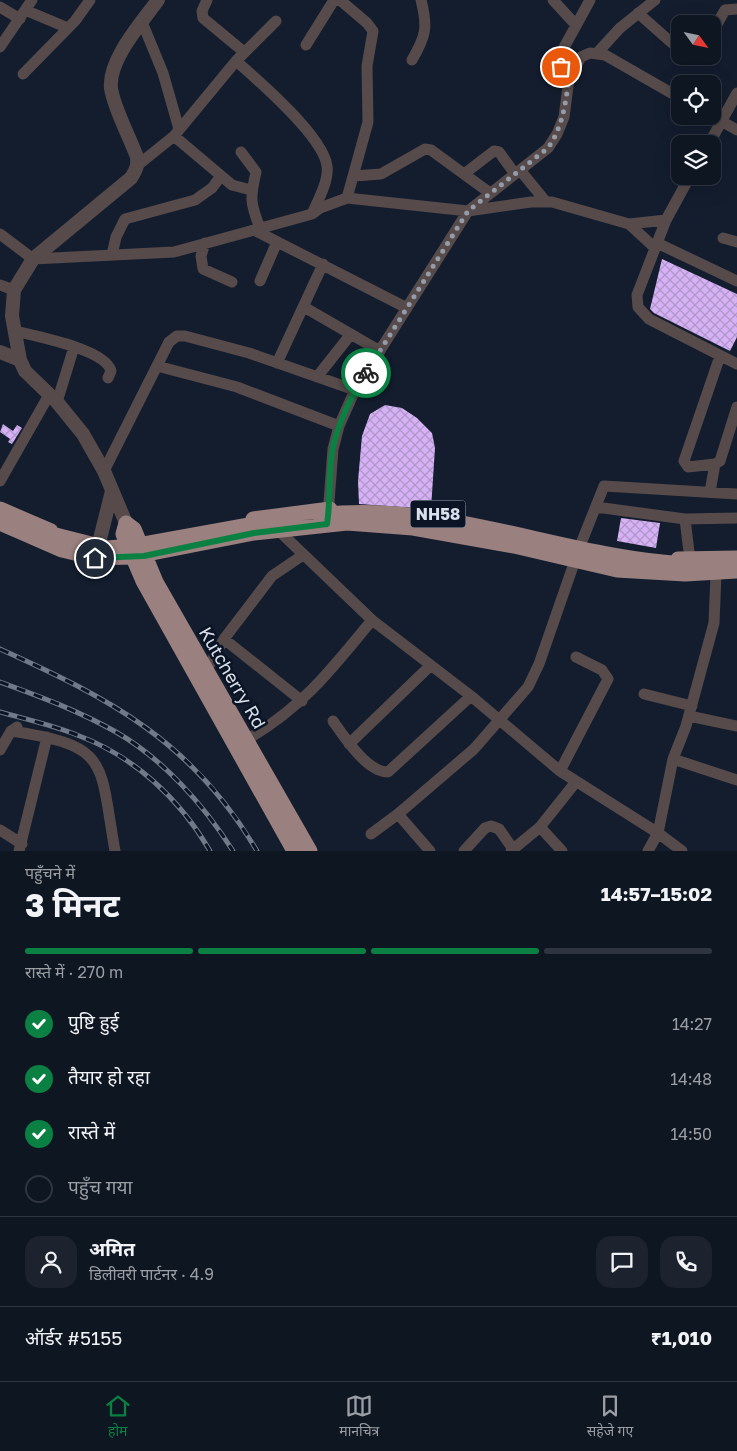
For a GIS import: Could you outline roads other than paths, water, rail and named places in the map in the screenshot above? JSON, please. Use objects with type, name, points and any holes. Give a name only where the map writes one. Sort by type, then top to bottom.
[{"type":"highway","name":"NH58","points":[[0,509],[64,536],[99,542],[132,541],[244,520],[328,517],[402,510],[435,513],[580,546],[648,557],[690,560],[737,560]]},
{"type":"highway","points":[[0,514],[47,534],[107,548],[149,544],[240,525],[360,512],[430,517],[585,551],[641,560],[701,565],[737,560]]},
{"type":"highway","name":"NH58","points":[[0,523],[62,550],[95,558],[138,556],[278,530],[328,517],[413,528],[514,546],[575,562],[648,573],[716,574],[737,571]]},
{"type":"highway","points":[[116,556],[237,531],[288,524],[366,518],[453,529],[583,558],[645,568],[684,570],[737,567]]},
{"type":"highway","points":[[0,519],[49,540],[116,556],[137,564],[300,851]]},
{"type":"highway","points":[[126,523],[123,534],[132,541],[172,635],[294,851]]},
{"type":"highway","name":"Kutcherry Rd","points":[[138,556],[156,582],[310,851]]},
{"type":"street","points":[[0,47],[32,0]]},
{"type":"street","points":[[23,74],[68,28],[90,0]]},
{"type":"street","points":[[138,164],[111,89],[111,76],[115,63],[158,0]]},
{"type":"street","points":[[207,0],[202,11],[203,18],[282,101],[318,148],[327,165],[325,182],[312,214]]},
{"type":"street","points":[[306,45],[334,0]]},
{"type":"street","points":[[340,0],[368,23],[373,31],[367,66],[368,122],[347,198]]},
{"type":"street","points":[[412,60],[426,34],[427,24],[421,0]]},
{"type":"street","points":[[553,0],[575,24]]},
{"type":"street","points":[[569,79],[561,67],[561,53],[575,24],[590,0]]},
{"type":"street","points":[[328,517],[333,449],[339,426],[355,390],[468,211],[548,148],[557,134],[564,117],[569,79],[581,57],[598,52],[620,28],[655,0]]},
{"type":"street","points":[[3,6],[23,15],[68,28]]},
{"type":"street","points":[[721,17],[725,10],[737,9]]},
{"type":"street","points":[[638,13],[671,42]]},
{"type":"street","points":[[126,523],[104,471],[83,434],[53,398],[34,382],[25,371],[20,360],[12,316],[14,290],[32,259],[131,178],[138,164],[177,132],[240,56],[276,21]]},
{"type":"street","points":[[142,22],[163,73],[177,132],[232,185],[251,190]]},
{"type":"street","points":[[598,52],[671,93]]},
{"type":"street","points":[[721,113],[737,93]]},
{"type":"street","points":[[721,122],[737,130]]},
{"type":"street","points":[[354,176],[381,174],[425,149],[431,150],[490,193]]},
{"type":"street","points":[[464,174],[494,151],[499,152],[546,202]]},
{"type":"street","points":[[241,152],[256,172],[251,190],[251,205],[257,229],[277,242],[407,308]]},
{"type":"street","points":[[112,255],[116,237],[125,219],[195,200],[212,188],[221,176]]},
{"type":"street","points":[[685,185],[666,220],[637,296],[638,307],[649,319],[720,356],[736,361]]},
{"type":"street","points":[[0,234],[32,259],[174,252],[312,214],[320,208],[347,198],[468,211],[531,202],[546,202],[629,224],[666,220]]},
{"type":"street","points":[[629,224],[656,246],[737,281]]},
{"type":"street","points":[[723,238],[737,242]]},
{"type":"street","points":[[260,281],[277,242]]},
{"type":"street","points":[[205,243],[201,256],[203,269],[232,282]]},
{"type":"street","points":[[277,363],[323,264]]},
{"type":"street","points":[[0,285],[14,290]]},
{"type":"street","points":[[304,307],[380,351]]},
{"type":"street","points":[[15,331],[74,347],[105,360],[109,365],[108,378]]},
{"type":"street","points":[[317,377],[351,334]]},
{"type":"street","points":[[104,471],[168,342],[177,336],[185,336],[277,363],[355,390]]},
{"type":"street","points":[[0,481],[53,398],[74,347]]},
{"type":"street","points":[[0,352],[20,360]]},
{"type":"street","points":[[715,464],[693,468],[688,467],[684,461],[720,356]]},
{"type":"street","points":[[156,366],[237,387],[339,426]]},
{"type":"street","points":[[710,492],[715,464],[723,455],[737,406]]},
{"type":"street","points":[[371,834],[398,814],[474,749],[523,694],[534,678],[580,546],[604,486],[737,494]]},
{"type":"street","points":[[95,558],[112,491]]},
{"type":"street","points":[[596,507],[685,519],[737,518]]},
{"type":"street","points":[[685,519],[690,560]]},
{"type":"street","points":[[278,530],[372,620],[471,696],[499,722],[560,771],[576,783],[658,833],[682,851]]},
{"type":"street","points":[[206,669],[224,639],[272,576],[304,555]]},
{"type":"street","points":[[648,851],[658,833],[673,759],[690,711],[714,623],[716,574]]},
{"type":"street","points":[[246,740],[263,730],[322,682],[372,620]]},
{"type":"street","points":[[224,639],[302,700]]},
{"type":"street","points":[[560,771],[608,679],[602,670],[576,657]]},
{"type":"street","points":[[349,744],[430,666]]},
{"type":"street","points":[[644,694],[737,726]]},
{"type":"street","points":[[333,721],[349,744],[372,768],[379,772],[388,772],[471,696]]},
{"type":"street","points":[[0,750],[15,729],[66,742],[93,758],[101,773],[115,851]]},
{"type":"street","points":[[0,830],[21,847],[47,737]]},
{"type":"street","points":[[673,759],[737,780]]},
{"type":"street","points":[[464,851],[485,828],[491,826],[499,830],[516,849],[540,827],[576,783]]},
{"type":"street","points":[[398,814],[430,851]]},
{"type":"street","points":[[540,827],[562,851]]},
{"type":"railway","points":[[0,649],[78,686],[113,706],[177,752],[205,780],[232,813],[257,851]]},
{"type":"railway","points":[[0,682],[44,698],[102,724],[133,743],[166,769],[196,800],[233,851]]},
{"type":"railway","points":[[0,712],[68,731],[118,755],[154,781],[170,797],[185,814],[210,851]]}]
